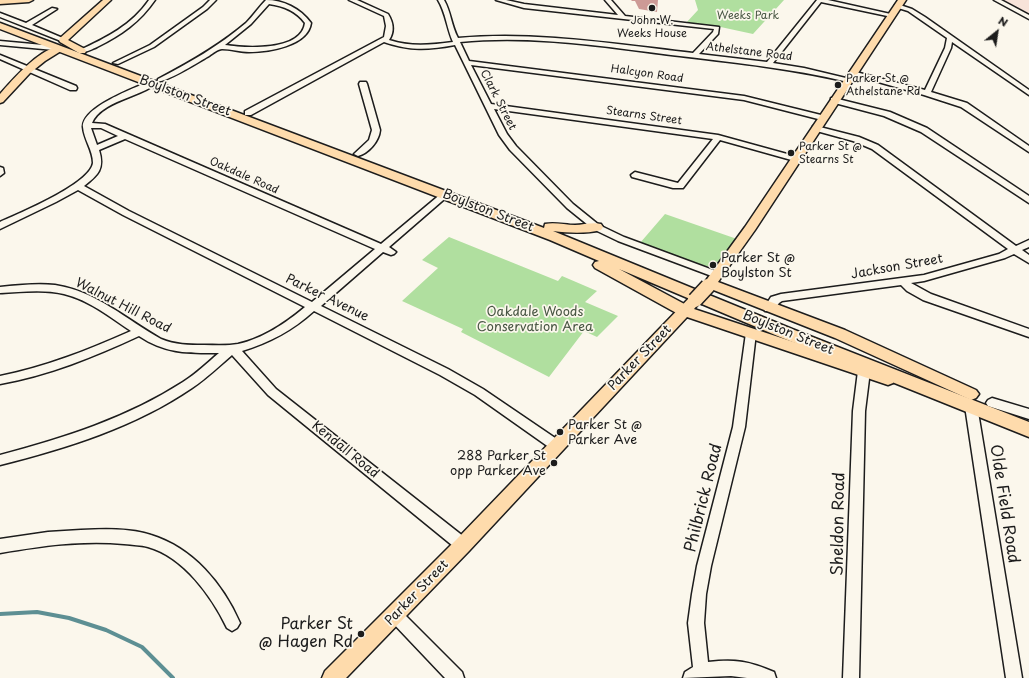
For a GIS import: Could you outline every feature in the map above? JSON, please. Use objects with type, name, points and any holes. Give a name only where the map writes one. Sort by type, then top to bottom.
[{"type":"highway","name":"Boylston Street","points":[[0,21],[116,63],[156,81],[529,227],[792,335],[971,400],[992,403],[1029,418]]},
{"type":"highway","name":"Boylston Street","points":[[0,26],[25,31],[59,46],[248,113],[550,227],[971,400],[1029,430]]},
{"type":"highway","points":[[529,227],[690,305]]},
{"type":"highway","points":[[550,227],[574,229],[596,227]]},
{"type":"main road","points":[[0,2],[29,0]]},
{"type":"main road","points":[[0,100],[12,86],[45,56],[59,46],[107,0]]},
{"type":"main road","name":"Parker Street","points":[[332,678],[463,545],[712,282],[749,230],[795,158],[900,3]]},
{"type":"main road","points":[[59,46],[82,51]]},
{"type":"main road","name":"Boylston Street","points":[[712,282],[769,308],[840,334],[971,400]]},
{"type":"main road","name":"Boylston Street","points":[[690,305],[751,333],[864,371],[971,400]]},
{"type":"street","points":[[82,51],[117,35],[146,9],[152,0]]},
{"type":"street","points":[[116,63],[149,48],[205,8],[213,0]]},
{"type":"street","points":[[248,113],[384,40],[389,34],[388,18],[378,11],[352,0]]},
{"type":"street","name":"Clark Street","points":[[441,0],[445,6],[449,26],[456,41],[501,131],[511,146],[570,206],[596,227]]},
{"type":"street","points":[[499,0],[524,6],[717,28],[716,33],[697,52],[695,56]]},
{"type":"street","points":[[608,0],[623,18]]},
{"type":"street","points":[[769,64],[820,0],[892,15]]},
{"type":"street","points":[[997,0],[1029,18]]},
{"type":"street","points":[[0,226],[78,186],[92,174],[98,161],[87,125],[90,117],[99,110],[189,65],[248,24],[269,1],[286,4],[295,9],[308,23],[304,32],[288,43],[264,50],[241,51],[218,46]]},
{"type":"street","points":[[900,3],[950,36],[972,54],[1029,93]]},
{"type":"street","points":[[0,43],[12,41],[54,9]]},
{"type":"street","points":[[0,15],[25,31]]},
{"type":"street","name":"Athelstane Road","points":[[384,40],[401,46],[420,49],[487,36],[532,36],[769,64],[850,77],[928,93],[964,105],[1029,150]]},
{"type":"street","points":[[928,93],[948,48],[950,36]]},
{"type":"street","points":[[0,43],[59,46]]},
{"type":"street","points":[[0,57],[73,88]]},
{"type":"street","name":"Halcyon Road","points":[[467,63],[474,62],[744,98],[822,118]]},
{"type":"street","points":[[358,154],[372,143],[376,135],[363,84]]},
{"type":"street","points":[[834,100],[887,114],[924,130],[1029,200]]},
{"type":"street","name":"Stearns Street","points":[[488,106],[718,137],[795,158]]},
{"type":"street","name":"Oakdale Road","points":[[87,125],[100,125],[387,251]]},
{"type":"street","points":[[816,128],[856,139],[875,147],[1029,260]]},
{"type":"street","points":[[94,149],[125,136]]},
{"type":"street","points":[[636,175],[673,186],[680,186],[715,143],[718,137]]},
{"type":"street","name":"Parker Avenue","points":[[78,186],[126,213],[444,372],[479,392],[557,446]]},
{"type":"street","name":"Walnut Hill Road","points":[[0,290],[35,287],[56,289],[74,294],[100,307],[158,342],[193,350],[233,348],[262,340],[283,330],[387,251],[445,195]]},
{"type":"street","name":"Boylston Street","points":[[596,227],[712,282]]},
{"type":"street","name":"Jackson Street","points":[[769,308],[775,300],[781,298],[904,282],[933,276],[978,263],[1015,250],[1029,243]]},
{"type":"street","points":[[904,282],[911,289],[927,297],[1029,333]]},
{"type":"street","points":[[0,380],[50,368],[97,351],[141,331]]},
{"type":"street","name":"Philbrick Road","points":[[696,675],[696,623],[699,594],[739,427],[751,333]]},
{"type":"street","points":[[0,460],[59,445],[126,418],[189,384],[233,348]]},
{"type":"street","name":"Kendall Road","points":[[233,348],[272,392],[463,545]]},
{"type":"street","name":"Sheldon Road","points":[[851,678],[859,411],[864,371]]},
{"type":"street","name":"Olde Field Road","points":[[971,400],[1014,678]]},
{"type":"street","points":[[992,403],[1029,414]]},
{"type":"street","points":[[0,546],[68,537],[109,535],[150,541],[171,552],[191,566],[206,580],[219,596],[232,622]]},
{"type":"street","points":[[395,615],[456,678]]},
{"type":"street","points":[[696,675],[731,668],[747,670],[768,678]]},
{"type":"shaded area","points":[[1001,0],[1029,0],[1029,16]]},
{"type":"green space","name":"Weeks Park","points":[[695,0],[784,0],[753,34],[716,26],[686,23],[698,10]]},
{"type":"green space","points":[[665,214],[737,239],[721,258],[711,266],[705,266],[687,261],[640,243]]},
{"type":"green space","name":"Oakdale Woods Conservation Area","points":[[449,237],[558,281],[562,276],[597,291],[585,302],[618,316],[597,337],[584,331],[549,377],[461,332],[463,329],[402,301],[438,268],[422,260]]},
{"type":"waterway","points":[[0,614],[37,612],[69,618],[106,630],[142,647],[173,678]]},
{"type":"place","name":"John W. Weeks House","points":[[652,8]]},
{"type":"place","name":"Parker St @ Athelstane Rd","points":[[838,85]]},
{"type":"place","name":"Parker St @ Stearns St","points":[[791,153]]},
{"type":"place","name":"Parker St @ Boylston St","points":[[713,265]]},
{"type":"place","name":"Parker St @ Parker Ave","points":[[560,432]]},
{"type":"place","name":"288 Parker St opp Parker Ave","points":[[554,463]]},
{"type":"place","name":"Parker St @ Hagen Rd","points":[[361,634]]}]
